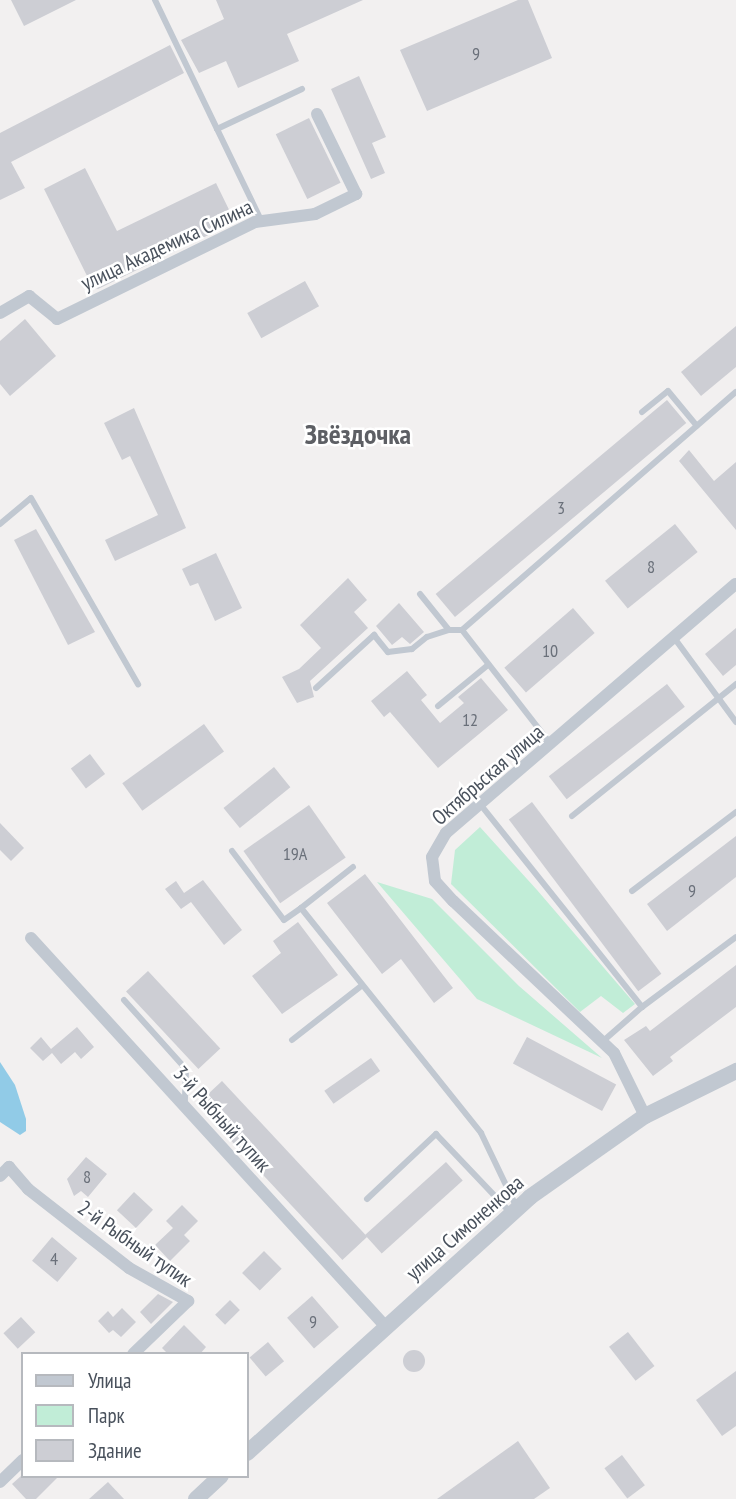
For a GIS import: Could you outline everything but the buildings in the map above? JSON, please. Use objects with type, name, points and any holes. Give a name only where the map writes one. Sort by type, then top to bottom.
[{"type":"street","name":"улица Академика Силина","points":[[0,313],[29,296],[57,319],[261,220],[315,214],[356,194],[317,114]]},
{"type":"street","name":"Октябрьская улица","points":[[645,1116],[614,1053],[491,940],[435,881],[432,857],[446,833],[736,584]]},
{"type":"street","name":"3-й Рыбный тупик","points":[[31,938],[384,1326]]},
{"type":"street","name":"улица Симоненкова","points":[[248,1452],[514,1211],[645,1116],[736,1071]]},
{"type":"street","name":"2-й Рыбный тупик","points":[[5,1172],[128,1268],[188,1301],[135,1352]]},
{"type":"street","points":[[0,1482],[21,1462]]},
{"type":"street","points":[[197,1499],[219,1478]]},
{"type":"lane","points":[[155,0],[261,220]]},
{"type":"lane","points":[[218,129],[302,89]]},
{"type":"lane","points":[[642,412],[668,391],[697,426]]},
{"type":"lane","points":[[316,688],[374,635],[388,652],[412,649],[427,637],[462,629],[736,393]]},
{"type":"lane","points":[[0,524],[31,498],[138,684]]},
{"type":"lane","points":[[420,594],[449,630]]},
{"type":"lane","points":[[462,629],[551,744]]},
{"type":"lane","points":[[675,639],[736,722]]},
{"type":"lane","points":[[438,706],[488,665]]},
{"type":"lane","points":[[572,816],[736,684]]},
{"type":"lane","points":[[480,804],[642,1007]]},
{"type":"lane","points":[[632,891],[736,812]]},
{"type":"lane","points":[[232,851],[284,920],[353,866]]},
{"type":"lane","points":[[301,908],[481,1133],[514,1211]]},
{"type":"lane","points":[[602,1042],[642,1007],[736,937]]},
{"type":"lane","points":[[292,1040],[361,986]]},
{"type":"lane","points":[[124,1000],[186,1069],[185,1107]]},
{"type":"lane","points":[[368,1199],[436,1134],[514,1211]]},
{"type":"green space","points":[[480,827],[635,1004],[623,1013],[601,996],[580,1012],[451,884],[455,850]]},
{"type":"green space","points":[[377,882],[432,899],[519,986],[602,1058],[477,999]]},
{"type":"water","points":[[0,1062],[15,1085],[26,1119],[26,1131],[20,1135],[0,1122]]},
{"type":"district","name":"Звёздочка","points":[[358,434]]}]
